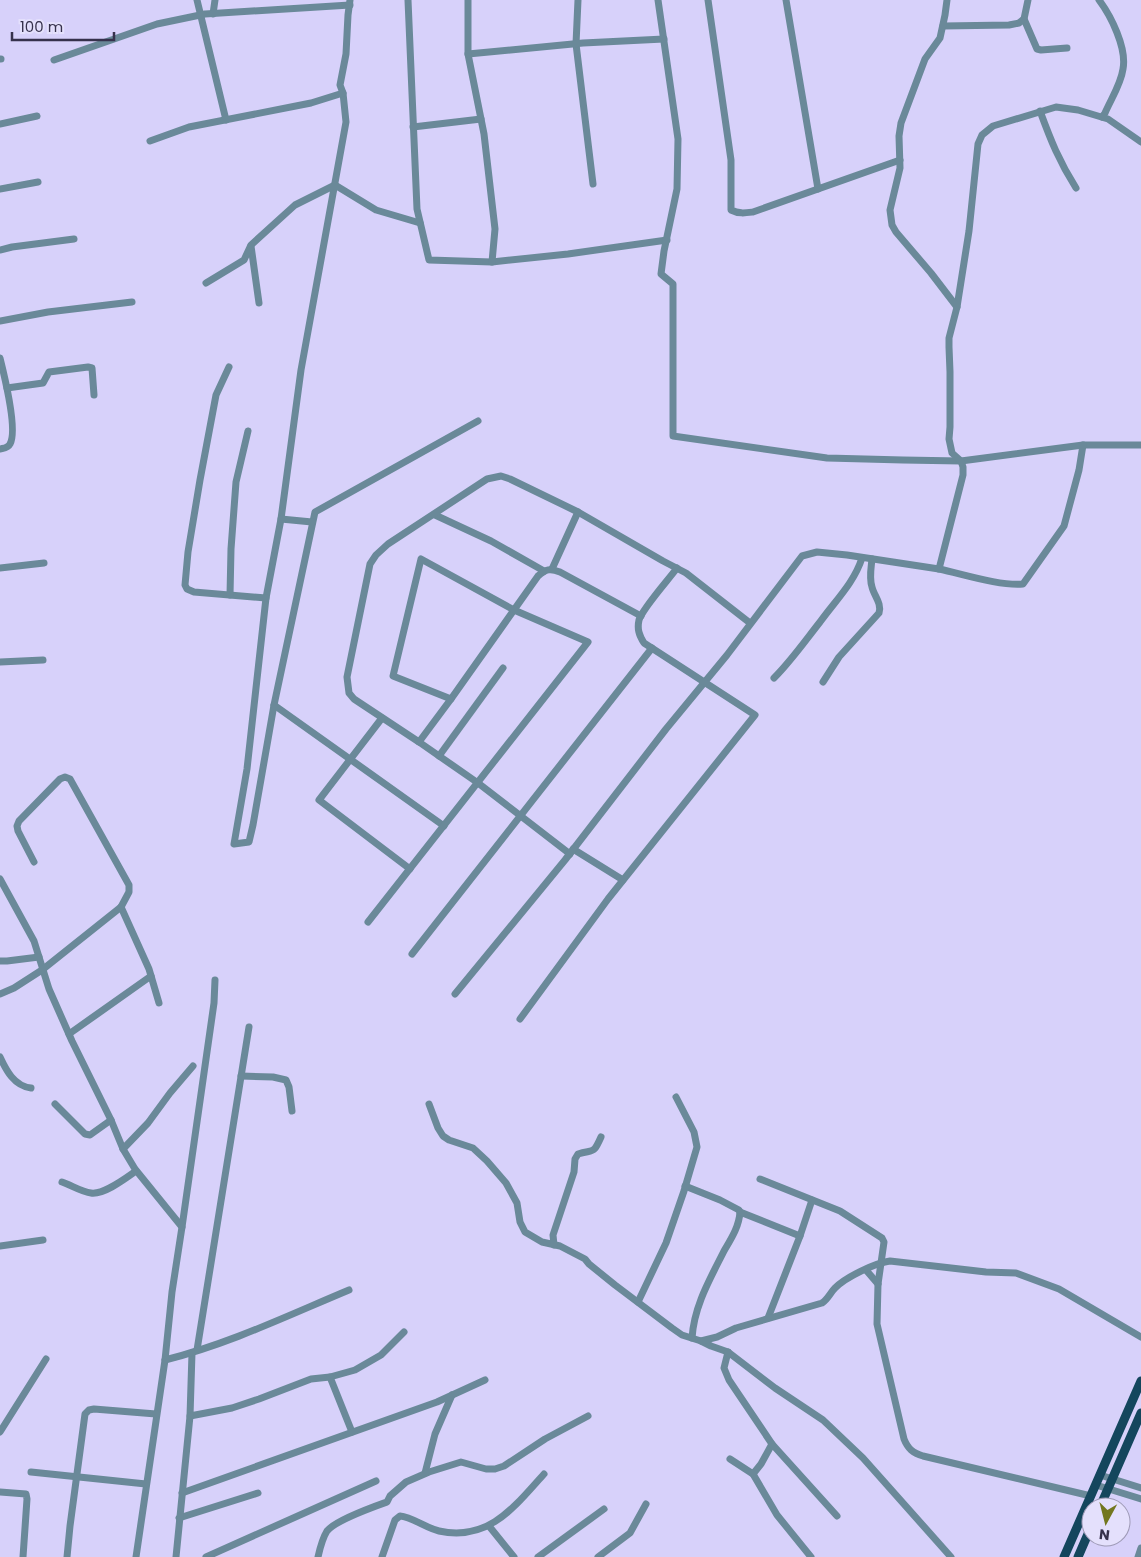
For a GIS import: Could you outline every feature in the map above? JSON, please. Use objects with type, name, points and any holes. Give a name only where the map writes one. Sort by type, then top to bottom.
[{"type":"main road","points":[[1064,1557],[1141,1381]]},
{"type":"main road","points":[[1104,1497],[1141,1413]]},
{"type":"street","points":[[197,0],[226,120]]},
{"type":"street","points":[[213,14],[215,0]]},
{"type":"street","points":[[280,9],[281,0]]},
{"type":"street","points":[[408,0],[417,209],[429,260],[492,262],[568,254],[666,240]]},
{"type":"street","points":[[468,0],[468,54],[481,119],[495,229],[492,262]]},
{"type":"street","points":[[578,0],[576,44],[593,184]]},
{"type":"street","points":[[658,0],[678,139],[677,189],[666,240],[662,274],[673,284],[673,436],[827,458],[961,461],[1083,445],[1141,445]]},
{"type":"street","points":[[708,0],[731,160],[731,210],[742,214],[753,212],[900,160]]},
{"type":"street","points":[[786,0],[818,189]]},
{"type":"street","points":[[947,0],[940,38],[929,53],[919,73],[901,123],[899,136],[900,172],[890,210],[892,225],[901,239],[931,273],[957,307]]},
{"type":"street","points":[[1028,0],[1024,19],[1037,49],[1067,48]]},
{"type":"street","points":[[1099,0],[1112,21],[1119,38],[1124,59],[1122,74],[1102,117]]},
{"type":"street","points":[[54,60],[157,24],[200,15],[350,2],[346,54],[340,85],[343,93],[346,122],[301,370],[281,519],[266,598],[247,769],[234,844],[249,842],[274,705],[314,512],[478,422]]},
{"type":"street","points":[[943,26],[1009,25],[1019,23],[1024,19]]},
{"type":"street","points":[[468,54],[576,44],[664,39]]},
{"type":"street","points":[[150,141],[189,127],[311,103],[343,93]]},
{"type":"street","points":[[939,570],[963,474],[961,461],[952,453],[949,439],[949,338],[957,307],[969,231],[978,144],[982,135],[992,126],[1050,108],[1061,107],[1108,118],[1141,142]]},
{"type":"street","points":[[1040,111],[1053,147],[1076,188]]},
{"type":"street","points":[[0,124],[37,116]]},
{"type":"street","points":[[414,127],[481,119]]},
{"type":"street","points":[[0,189],[38,182]]},
{"type":"street","points":[[335,185],[376,210],[420,223]]},
{"type":"street","points":[[206,283],[244,260],[251,245],[295,205],[335,185]]},
{"type":"street","points":[[0,250],[74,239]]},
{"type":"street","points":[[251,245],[259,303]]},
{"type":"street","points":[[0,321],[48,312],[132,302]]},
{"type":"street","points":[[0,358],[7,388],[12,425],[10,444],[7,447],[0,448]]},
{"type":"street","points":[[229,366],[216,395],[188,552],[185,585],[187,589],[194,592],[266,598]]},
{"type":"street","points":[[7,388],[44,383],[49,372],[88,367],[92,368],[94,395]]},
{"type":"street","points":[[230,595],[236,482],[248,431]]},
{"type":"street","points":[[455,994],[572,852],[727,655],[802,556],[817,552],[872,559],[995,581],[1023,584],[1064,526],[1077,480],[1083,445]]},
{"type":"street","points":[[623,880],[572,852],[439,756],[354,699],[349,693],[347,677],[367,575],[373,560],[381,550],[487,479],[501,476],[578,512],[686,573],[750,623]]},
{"type":"street","points":[[419,742],[451,700],[538,576],[548,570],[578,512]]},
{"type":"street","points":[[435,515],[548,570],[569,576],[641,616]]},
{"type":"street","points":[[281,519],[312,522]]},
{"type":"street","points":[[774,678],[789,662],[846,588],[858,569],[862,558]]},
{"type":"street","points":[[823,682],[839,657],[879,613],[880,604],[875,595],[871,580],[872,559]]},
{"type":"street","points":[[368,922],[588,642],[514,610],[420,560],[393,676],[451,700]]},
{"type":"street","points":[[0,568],[44,563]]},
{"type":"street","points":[[520,1019],[623,880],[755,715],[644,643],[640,637],[638,630],[641,616],[677,568]]},
{"type":"street","points":[[412,954],[652,648]]},
{"type":"street","points":[[0,662],[43,660]]},
{"type":"street","points":[[439,756],[503,668]]},
{"type":"street","points":[[274,705],[444,826]]},
{"type":"street","points":[[382,718],[319,800],[410,869]]},
{"type":"street","points":[[0,994],[14,988],[42,970],[121,907],[129,892],[129,885],[70,779],[65,777],[60,779],[17,826],[34,862]]},
{"type":"street","points":[[0,879],[34,941],[49,989],[123,1149],[136,1171],[182,1227]]},
{"type":"street","points":[[121,907],[151,976],[159,1003]]},
{"type":"street","points":[[0,961],[39,957]]},
{"type":"street","points":[[69,1034],[151,976]]},
{"type":"street","points":[[136,1557],[214,1003],[215,980]]},
{"type":"street","points":[[176,1557],[190,1416],[194,1351],[249,1027]]},
{"type":"street","points":[[0,1056],[12,1078],[24,1088],[30,1088]]},
{"type":"street","points":[[123,1149],[148,1123],[170,1092],[193,1066]]},
{"type":"street","points":[[241,1076],[273,1077],[286,1080],[289,1087],[292,1111]]},
{"type":"street","points":[[638,1302],[666,1243],[686,1186],[697,1147],[688,1119],[676,1097]]},
{"type":"street","points":[[55,1104],[86,1134],[90,1135],[111,1120]]},
{"type":"street","points":[[429,1104],[443,1136],[472,1148],[506,1182],[517,1202],[520,1222],[524,1232],[542,1242],[560,1246],[585,1259],[682,1335],[728,1352],[775,1388],[823,1420],[863,1458],[951,1557]]},
{"type":"street","points":[[554,1245],[553,1235],[574,1172],[575,1160],[578,1154],[595,1149],[601,1137]]},
{"type":"street","points":[[62,1182],[92,1193],[100,1192],[115,1185],[136,1171]]},
{"type":"street","points":[[760,1179],[840,1211],[882,1238],[884,1242],[878,1284],[877,1324],[904,1439],[906,1445],[911,1450],[923,1456],[1091,1496]]},
{"type":"street","points":[[686,1186],[720,1200],[740,1212],[800,1236]]},
{"type":"street","points":[[768,1318],[812,1200]]},
{"type":"street","points":[[692,1338],[693,1321],[698,1306],[707,1284],[737,1227],[740,1212]]},
{"type":"street","points":[[0,1246],[44,1240]]},
{"type":"street","points":[[701,1341],[717,1337],[736,1328],[822,1303],[835,1288],[881,1262],[1016,1273],[1059,1289],[1141,1336]]},
{"type":"street","points":[[866,1270],[878,1284]]},
{"type":"street","points":[[165,1360],[237,1337],[349,1290]]},
{"type":"street","points":[[190,1416],[232,1408],[260,1399],[300,1382],[330,1377],[355,1370],[381,1355],[404,1332]]},
{"type":"street","points":[[728,1352],[724,1368],[729,1380],[772,1444],[837,1516]]},
{"type":"street","points":[[0,1432],[46,1359]]},
{"type":"street","points":[[330,1377],[352,1432]]},
{"type":"street","points":[[182,1493],[264,1462],[437,1402],[485,1380]]},
{"type":"street","points":[[425,1473],[435,1434],[452,1396]]},
{"type":"street","points":[[67,1557],[85,1414],[94,1408],[156,1414]]},
{"type":"street","points":[[318,1557],[328,1529],[387,1502],[390,1496],[406,1482],[425,1473],[460,1462],[486,1469],[504,1466],[532,1446],[588,1416]]},
{"type":"street","points":[[753,1474],[772,1444]]},
{"type":"street","points":[[730,1459],[753,1474],[777,1515],[811,1557]]},
{"type":"street","points":[[31,1472],[146,1484]]},
{"type":"street","points":[[382,1557],[395,1520],[400,1516],[429,1528],[452,1533],[489,1526],[508,1513],[544,1474]]},
{"type":"street","points":[[1100,1475],[1141,1488]]},
{"type":"street","points":[[206,1557],[376,1481]]},
{"type":"street","points":[[1096,1486],[1141,1499]]},
{"type":"street","points":[[0,1492],[26,1494],[23,1557]]},
{"type":"street","points":[[179,1518],[258,1493]]},
{"type":"street","points":[[598,1557],[630,1533],[646,1504]]},
{"type":"street","points":[[538,1557],[604,1509]]},
{"type":"street","points":[[489,1526],[514,1557]]},
{"type":"street","points":[[1138,1557],[1141,1548]]}]
